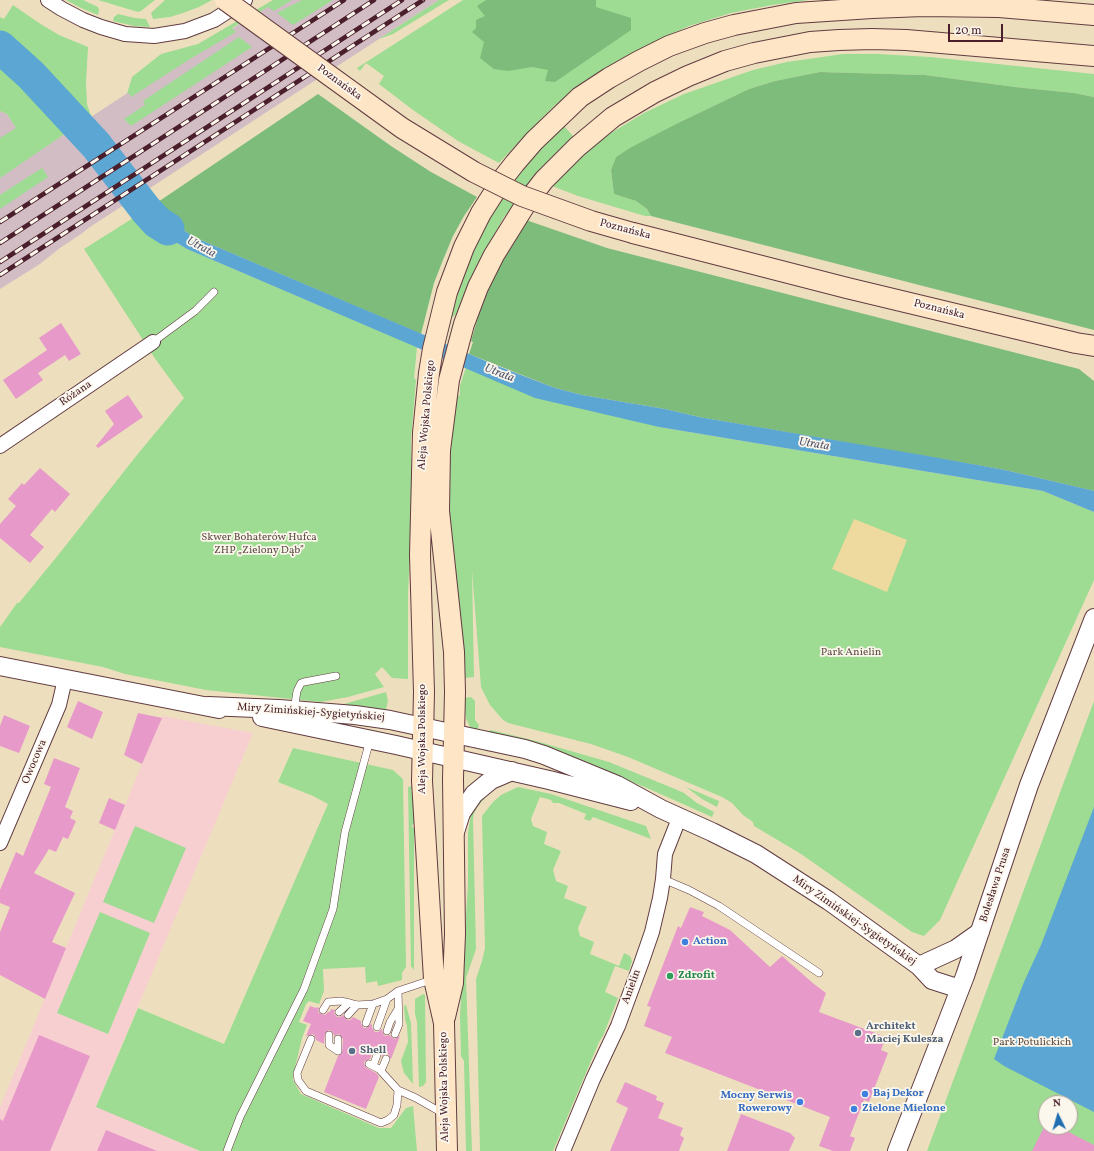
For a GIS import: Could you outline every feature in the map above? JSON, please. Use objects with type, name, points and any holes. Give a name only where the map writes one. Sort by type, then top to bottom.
[{"type":"main road","name":"Poznańska","points":[[225,0],[402,128],[474,172],[529,199],[591,221],[633,233],[847,288],[1085,345],[1094,352]]},
{"type":"main road","name":"Aleja Wojska Polskiego","points":[[447,1151],[444,1023],[434,979],[422,780],[424,752],[424,686],[420,555],[423,433],[429,373],[438,327],[452,276],[472,229],[491,196],[515,163],[534,141],[580,97],[615,74],[639,61],[669,46],[705,33],[734,25],[796,13],[832,10],[916,7],[999,8],[1094,15]]},
{"type":"main road","name":"Aleja Wojska Polskiego","points":[[444,1023],[453,983],[454,969],[455,692],[454,652],[439,511],[440,450],[449,380],[464,324],[478,287],[494,255],[515,220],[544,180],[577,147],[613,117],[655,92],[688,76],[725,61],[796,44],[839,40],[906,40],[1094,56]]},
{"type":"street","points":[[48,0],[83,20],[101,27],[125,34],[154,36],[185,31],[214,20],[245,0]]},
{"type":"street","name":"Różana","points":[[0,446],[153,342]]},
{"type":"street","name":"Bolesława Prusa","points":[[897,1151],[960,989],[1029,785],[1094,618]]},
{"type":"street","name":"Miry Zimińskiej-Sygietyńskiej","points":[[0,666],[208,706],[454,758],[512,771],[661,809],[680,816],[756,854],[829,901],[919,966],[932,980],[960,989]]},
{"type":"street","name":"Owocowa","points":[[0,843],[59,705],[65,679]]},
{"type":"street","name":"Miry Zimińskiej-Sygietyńskiej","points":[[208,706],[294,710],[355,715],[424,726],[454,734],[526,749],[544,754],[616,785],[661,809]]},
{"type":"street","points":[[454,835],[461,813],[474,794],[492,780],[512,771]]},
{"type":"street","name":"Anielin","points":[[563,1151],[592,1082],[621,1019],[652,932],[663,880],[665,854],[680,816]]},
{"type":"street","points":[[919,966],[956,949],[980,932]]},
{"type":"lane","points":[[153,342],[195,311],[214,292]]},
{"type":"lane","points":[[294,710],[301,683],[336,676]]},
{"type":"lane","points":[[227,1151],[240,1117],[304,989],[333,909],[345,832],[370,740]]},
{"type":"lane","points":[[663,880],[689,890],[719,906],[819,973]]},
{"type":"lane","points":[[323,1010],[328,1002],[341,1001],[353,1004],[372,1004],[387,999],[398,991],[434,979]]},
{"type":"lane","points":[[395,1034],[399,1024],[398,991]]},
{"type":"lane","points":[[377,1027],[387,999]]},
{"type":"lane","points":[[339,1012],[353,1004]]},
{"type":"lane","points":[[348,1015],[353,1004]]},
{"type":"lane","points":[[366,1023],[372,1004]]},
{"type":"lane","points":[[387,1031],[398,1008]]},
{"type":"lane","points":[[329,1036],[329,1045],[338,1051],[338,1039]]},
{"type":"lane","points":[[311,1038],[297,1073],[298,1080],[306,1091],[381,1123],[394,1115],[397,1105],[398,1090]]},
{"type":"lane","points":[[377,1055],[371,1065],[381,1071],[398,1090],[416,1098],[446,1116]]},
{"type":"lane","points":[[381,1071],[386,1059]]},
{"type":"shaded area","points":[[279,0],[439,0],[90,227],[40,264],[0,289],[0,111],[7,114],[34,154],[146,81]]},
{"type":"shaded area","points":[[162,716],[253,733],[96,1106],[200,1151],[0,1151],[0,1107]]},
{"type":"green space","points":[[66,0],[83,0],[98,7],[98,15],[81,8]]},
{"type":"green space","points":[[98,0],[155,0],[138,12]]},
{"type":"green space","points":[[165,0],[212,0],[183,13],[170,17],[153,19],[151,13]]},
{"type":"green space","points":[[273,0],[292,0],[274,11],[268,7],[232,28],[236,32],[190,59],[131,97],[129,93],[127,94],[132,77],[161,54],[198,44]]},
{"type":"green space","points":[[302,0],[333,0],[293,25],[277,13]]},
{"type":"green space","points":[[439,0],[449,0],[393,34],[379,39]]},
{"type":"green space","points":[[463,0],[809,0],[731,13],[689,26],[637,50],[604,69],[554,106],[499,163],[458,141],[413,110],[379,84],[384,76],[366,63],[360,71],[357,68]]},
{"type":"green space","points":[[486,0],[596,0],[596,7],[631,18],[631,30],[555,82],[545,81],[548,70],[532,67],[508,71],[494,69],[480,58],[484,42],[472,32],[476,28],[476,20],[485,16],[477,6]]},
{"type":"green space","points":[[13,5],[59,35],[88,47],[86,83],[87,104],[91,116],[84,121],[30,63],[0,38],[0,17],[4,19]]},
{"type":"green space","points":[[118,14],[146,19],[150,27],[134,26],[113,21],[114,17]]},
{"type":"green space","points":[[239,37],[252,47],[131,126],[124,119],[145,105],[143,101]]},
{"type":"green space","points":[[843,54],[878,54],[930,57],[1094,74],[1094,97],[1074,93],[925,75],[820,72],[775,81],[749,89],[678,123],[616,157],[611,170],[614,194],[636,201],[647,209],[651,216],[645,216],[578,196],[552,186],[586,151],[611,133],[644,113],[684,94],[753,70],[787,62]]},
{"type":"green space","points":[[0,55],[18,71],[72,129],[0,178],[0,138],[16,128],[7,114],[0,111]]},
{"type":"green space","points":[[820,72],[925,75],[1074,93],[1094,97],[1094,330],[651,216],[647,209],[636,201],[614,194],[611,170],[616,157],[630,148],[749,89],[775,81]]},
{"type":"green space","points":[[318,94],[391,146],[431,172],[477,197],[453,236],[443,260],[434,283],[421,334],[196,238],[172,223],[152,206]]},
{"type":"green space","points":[[564,126],[573,136],[535,177],[504,217],[478,263],[456,314],[451,317],[450,315],[459,283],[471,252],[496,207],[520,173],[538,152]]},
{"type":"green space","points":[[42,168],[48,177],[0,209],[0,195]]},
{"type":"green space","name":"Skwer Bohaterów Hufca ZHP „Zielony Dąb”","points":[[141,213],[164,235],[187,249],[417,347],[411,439],[412,508],[408,593],[408,679],[392,678],[382,667],[375,674],[384,687],[348,697],[320,702],[206,690],[125,674],[103,667],[0,647],[0,627],[17,603],[19,603],[59,554],[184,398],[156,360],[84,249]]},
{"type":"green space","points":[[526,220],[607,248],[1079,369],[1094,381],[1094,491],[1005,470],[699,417],[665,409],[582,395],[555,388],[469,354],[473,342],[471,341],[482,304],[496,273]]},
{"type":"green space","name":"Park Anielin","points":[[466,367],[485,376],[659,427],[1043,491],[1094,512],[1094,580],[940,920],[924,936],[912,932],[801,854],[754,826],[753,822],[743,815],[732,803],[722,797],[628,757],[591,744],[508,723],[503,720],[490,705],[481,687],[472,570],[474,677],[465,678],[463,675],[449,510],[449,447],[456,395],[459,396],[460,394],[460,386]]},
{"type":"green space","points":[[386,692],[388,701],[385,714],[323,708],[344,704]]},
{"type":"green space","points":[[471,697],[475,701],[475,720],[479,725],[477,731],[470,727],[466,718],[464,698]]},
{"type":"green space","name":"Park Potulickich","points":[[1094,701],[1094,1151],[927,1151]]},
{"type":"green space","points":[[491,730],[609,762],[684,793],[697,803],[714,812],[712,817],[612,774],[488,732]]},
{"type":"green space","points":[[293,748],[393,770],[403,779],[406,967],[402,973],[402,980],[378,986],[377,981],[366,983],[365,967],[323,969],[324,991],[319,1004],[309,1001],[306,1004],[299,1022],[307,1025],[302,1038],[293,1080],[301,1094],[379,1128],[391,1128],[406,1108],[413,1106],[417,1151],[200,1151],[96,1107],[138,1008],[224,1044],[328,804],[313,796],[278,782]]},
{"type":"green space","points":[[413,786],[411,791],[413,793],[414,824],[412,827],[414,828],[414,970],[411,966],[408,787]]},
{"type":"green space","points":[[518,787],[551,794],[646,826],[651,839],[593,817],[590,821],[584,819],[586,814],[540,797],[531,819],[533,826],[547,832],[544,844],[561,851],[553,870],[556,881],[568,886],[564,898],[587,907],[578,928],[580,936],[594,942],[590,954],[619,966],[624,953],[630,956],[632,961],[629,971],[615,966],[605,992],[618,998],[553,1151],[480,1151],[476,979],[485,948],[482,816],[493,802],[501,795]]},
{"type":"green space","points":[[686,787],[719,801],[717,807],[702,799]]},
{"type":"green space","points":[[483,796],[485,798],[474,813],[473,820],[476,949],[466,978],[472,1151],[466,1151],[464,1061],[461,1056],[460,1015],[468,884],[468,833],[471,814]]},
{"type":"green space","points":[[135,826],[186,848],[154,923],[103,902]]},
{"type":"green space","points":[[100,912],[150,933],[108,1034],[57,1013]]},
{"type":"green space","points":[[423,994],[425,995],[426,1082],[423,1086],[419,1087],[415,999]]},
{"type":"green space","points":[[406,1005],[411,1023],[413,1084],[404,1073],[401,1061],[408,1042],[404,1006]]},
{"type":"sand","points":[[854,519],[907,540],[887,592],[832,569]]},
{"type":"water","points":[[142,193],[155,209],[172,223],[196,238],[495,365],[555,388],[582,395],[665,409],[699,417],[1005,470],[1094,491],[1094,512],[1043,491],[659,427],[535,398],[187,249],[164,235],[141,213],[132,200]]},
{"type":"water","points":[[1094,807],[1094,1112],[1078,1104],[1078,1095],[1061,1095],[1004,1066],[994,1059],[1024,982],[1041,945]]},
{"type":"building","points":[[61,323],[81,354],[69,361],[65,355],[38,373],[43,380],[16,399],[3,380],[47,350],[39,338]]},
{"type":"building","points":[[128,395],[143,417],[98,448],[96,446],[114,424],[105,411]]},
{"type":"building","points":[[40,468],[70,494],[55,512],[52,509],[30,535],[44,547],[30,563],[0,538],[0,524],[16,506],[8,499],[22,483],[24,485]]},
{"type":"building","points":[[78,701],[103,712],[92,739],[67,727]]},
{"type":"building","points":[[138,713],[162,718],[142,764],[124,755]]},
{"type":"building","points":[[4,715],[30,726],[19,753],[0,746],[0,726]]},
{"type":"building","points":[[54,758],[80,768],[65,807],[73,811],[70,818],[76,821],[68,839],[63,837],[56,852],[49,849],[34,873],[75,893],[52,942],[66,948],[45,999],[0,975],[0,932],[10,907],[0,903],[0,890],[16,852],[23,856],[51,787],[44,784]]},
{"type":"building","points":[[109,798],[125,805],[115,830],[99,823]]},
{"type":"building","points":[[690,907],[704,912],[702,916],[730,930],[770,967],[782,956],[826,993],[819,1012],[886,1037],[881,1050],[888,1053],[869,1102],[864,1100],[850,1136],[855,1138],[850,1151],[833,1151],[819,1146],[830,1117],[665,1053],[672,1037],[644,1026],[651,1007],[647,1006],[678,926],[681,928]]},
{"type":"building","points":[[310,1006],[319,1008],[318,1012],[321,1014],[325,1015],[330,1012],[331,1009],[335,1010],[334,1013],[337,1017],[343,1015],[347,1020],[350,1020],[353,1017],[361,1021],[364,1028],[367,1028],[371,1024],[375,1032],[382,1029],[385,1036],[390,1035],[395,1039],[400,1036],[391,1059],[388,1054],[385,1054],[382,1057],[381,1052],[377,1050],[372,1053],[370,1059],[364,1062],[365,1067],[376,1073],[379,1077],[366,1109],[324,1092],[338,1056],[342,1053],[343,1039],[338,1034],[334,1036],[333,1032],[329,1030],[325,1033],[324,1044],[316,1040],[313,1034],[306,1036],[311,1024],[303,1021]]},
{"type":"building","points":[[39,1035],[90,1056],[50,1151],[0,1151],[0,1119],[3,1121]]},
{"type":"building","points":[[625,1082],[657,1096],[656,1100],[664,1103],[658,1118],[683,1128],[680,1135],[684,1138],[679,1151],[610,1151],[628,1108],[616,1102]]},
{"type":"building","points":[[741,1114],[790,1133],[795,1138],[789,1151],[727,1151]]},
{"type":"building","points":[[106,1130],[157,1151],[97,1151]]},
{"type":"building","points":[[1040,1135],[1075,1135],[1094,1145],[1094,1151],[1032,1151]]},
{"type":"waterway","name":"Utrata","points":[[0,47],[31,75],[96,145],[146,210],[157,222],[168,229]]},
{"type":"railway","points":[[0,222],[344,0]]},
{"type":"railway","points":[[0,243],[374,0]]},
{"type":"railway","points":[[0,262],[402,0]]},
{"type":"railway","points":[[0,275],[423,0]]},
{"type":"place","name":"Action","points":[[685,942]]},
{"type":"place","name":"Zdrofit","points":[[670,976]]},
{"type":"place","name":"Architekt Maciej Kulesza","points":[[858,1033]]},
{"type":"place","name":"Shell","points":[[352,1051]]},
{"type":"place","name":"Baj Dekor","points":[[865,1094]]},
{"type":"place","name":"Mocny Serwis Rowerowy","points":[[800,1102]]},
{"type":"place","name":"Zielone Mielone","points":[[854,1109]]}]
